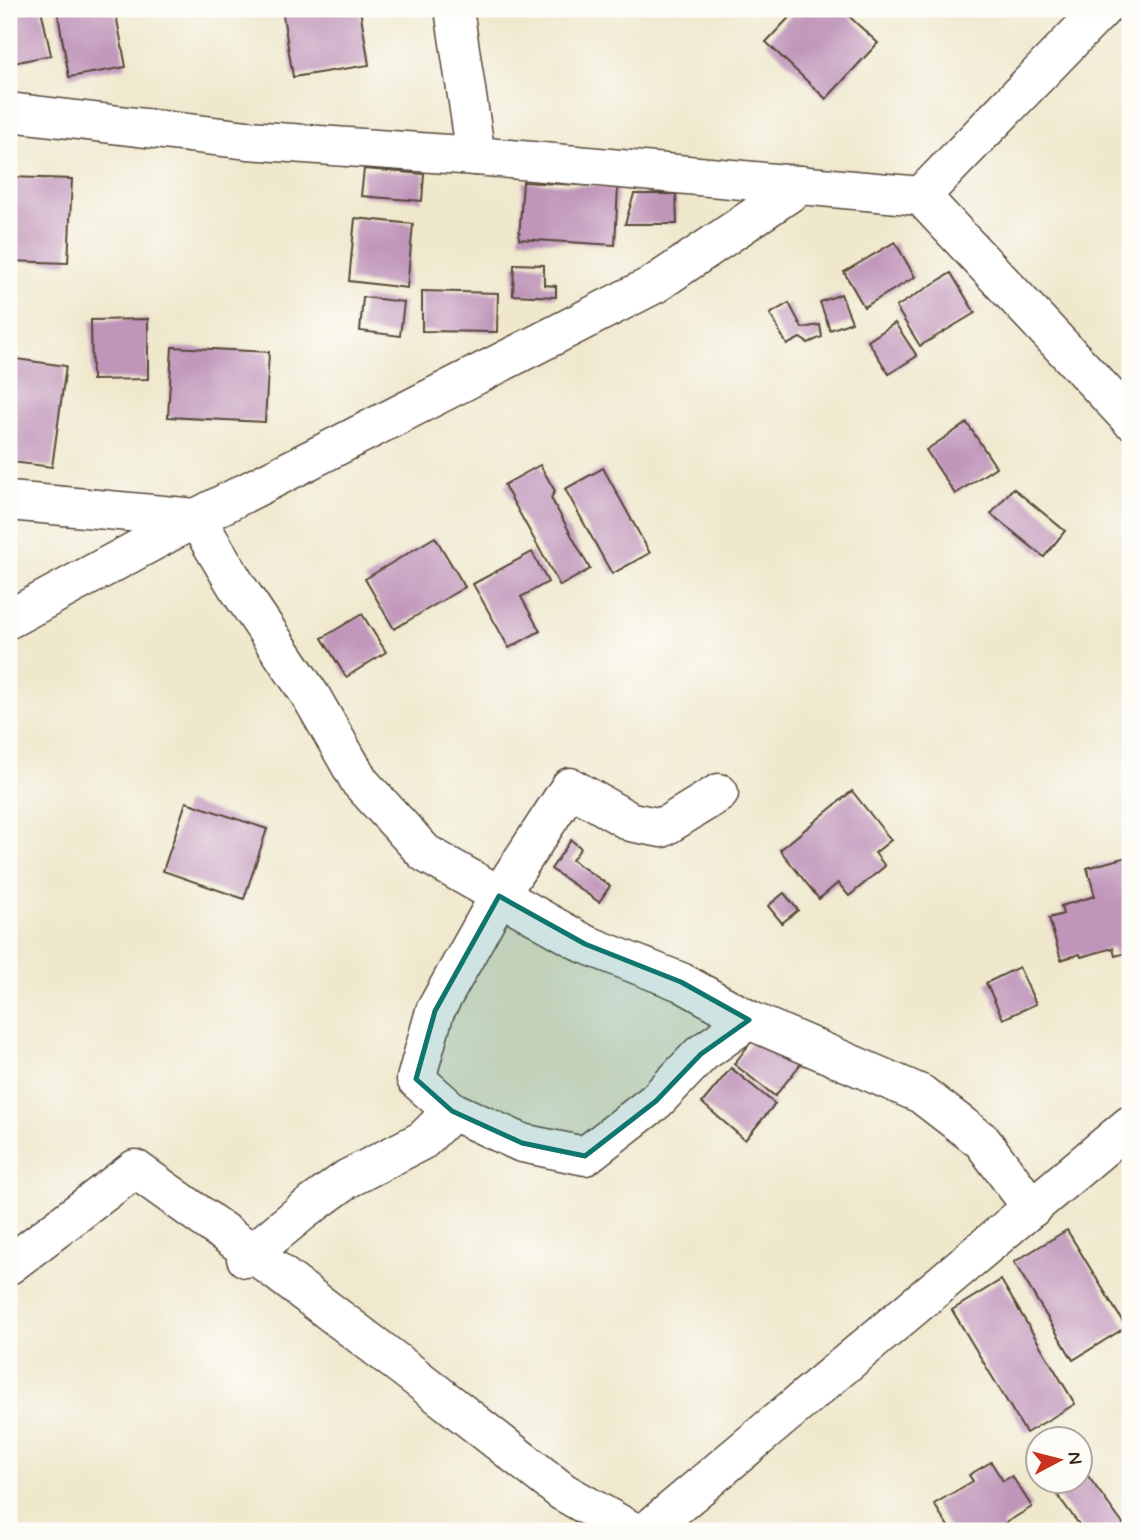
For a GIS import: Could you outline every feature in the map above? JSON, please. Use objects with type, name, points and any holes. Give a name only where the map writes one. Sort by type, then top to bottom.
[{"type":"street","points":[[454,9],[476,156]]},
{"type":"street","points":[[921,196],[1102,9]]},
{"type":"street","points":[[9,112],[248,140],[476,156],[921,196],[1130,419]]},
{"type":"street","points":[[9,619],[196,518],[655,284],[801,185]]},
{"type":"street","points":[[9,501],[196,518]]},
{"type":"street","points":[[196,518],[236,585],[312,698],[360,782],[425,853],[585,944],[681,982],[749,1020],[921,1094],[982,1141],[1032,1208]]},
{"type":"street","points":[[719,793],[662,828],[631,822],[570,786],[499,896],[435,1011],[416,1079],[452,1111],[522,1143],[585,1156],[656,1101],[701,1054],[749,1020]]},
{"type":"street","points":[[249,1255],[347,1179],[423,1140],[452,1111]]},
{"type":"street","points":[[647,1531],[1130,1125]]},
{"type":"street","points":[[9,1265],[135,1168],[408,1371],[564,1492],[632,1531]]},
{"type":"highlighted area","points":[[499,896],[585,944],[681,982],[749,1020],[701,1054],[656,1101],[585,1156],[522,1143],[452,1111],[416,1079],[435,1011]]},
{"type":"building","points":[[9,9],[41,9],[51,55],[9,64]]},
{"type":"building","points":[[57,9],[115,9],[126,67],[69,77]]},
{"type":"building","points":[[282,9],[360,9],[369,65],[293,77]]},
{"type":"building","points":[[797,9],[841,9],[878,43],[826,99],[766,42]]},
{"type":"building","points":[[364,169],[424,174],[422,201],[361,196]]},
{"type":"building","points":[[9,177],[72,179],[68,263],[9,261]]},
{"type":"building","points":[[523,182],[618,187],[615,245],[519,239]]},
{"type":"building","points":[[634,194],[676,194],[677,224],[625,224]]},
{"type":"building","points":[[355,218],[413,224],[407,288],[349,281]]},
{"type":"building","points":[[895,242],[915,277],[864,307],[844,272]]},
{"type":"building","points":[[514,264],[544,265],[544,285],[556,286],[556,297],[513,295]]},
{"type":"building","points":[[951,273],[975,313],[920,346],[896,307]]},
{"type":"building","points":[[422,291],[498,293],[497,332],[422,331]]},
{"type":"building","points":[[841,294],[852,322],[830,330],[820,302]]},
{"type":"building","points":[[363,297],[404,302],[400,336],[360,331]]},
{"type":"building","points":[[789,303],[802,328],[820,325],[822,337],[808,343],[800,338],[787,345],[770,314]]},
{"type":"building","points":[[148,319],[148,379],[92,380],[91,320]]},
{"type":"building","points":[[895,323],[917,356],[889,374],[868,341]]},
{"type":"building","points":[[172,347],[269,352],[265,422],[168,417]]},
{"type":"building","points":[[9,358],[66,366],[52,467],[11,462],[15,431],[9,430]]},
{"type":"building","points":[[967,423],[996,467],[955,494],[926,450]]},
{"type":"building","points":[[540,465],[555,491],[551,498],[590,569],[560,586],[504,485]]},
{"type":"building","points":[[603,468],[650,553],[612,574],[565,489]]},
{"type":"building","points":[[1013,488],[1065,531],[1044,557],[991,514]]},
{"type":"building","points":[[435,537],[465,587],[394,629],[365,579]]},
{"type":"building","points":[[532,552],[548,582],[521,597],[540,631],[509,648],[473,584]]},
{"type":"building","points":[[362,614],[386,652],[346,677],[322,638]]},
{"type":"building","points":[[852,791],[891,840],[875,853],[885,866],[849,896],[838,883],[819,899],[780,850]]},
{"type":"building","points":[[186,802],[267,829],[244,899],[163,871]]},
{"type":"building","points":[[571,840],[581,848],[572,860],[610,886],[599,902],[551,869]]},
{"type":"building","points":[[1130,856],[1130,952],[1115,956],[1113,948],[1061,960],[1049,918],[1063,914],[1061,906],[1095,896],[1087,868]]},
{"type":"building","points":[[784,893],[798,910],[782,923],[768,906]]},
{"type":"building","points":[[1019,967],[1036,1004],[1003,1019],[986,983]]},
{"type":"building","points":[[762,1028],[803,1061],[775,1096],[734,1064]]},
{"type":"building","points":[[731,1068],[775,1104],[745,1140],[702,1103]]},
{"type":"building","points":[[1067,1230],[1126,1327],[1073,1360],[1014,1262]]},
{"type":"building","points":[[1001,1280],[1075,1404],[1041,1424],[1024,1424],[1024,1430],[952,1310]]},
{"type":"building","points":[[991,1462],[1003,1481],[1012,1476],[1032,1507],[1002,1525],[1006,1531],[951,1531],[934,1504],[973,1481],[969,1475]]},
{"type":"building","points":[[1094,1484],[1128,1531],[1084,1531],[1057,1494],[1094,1494]]}]
